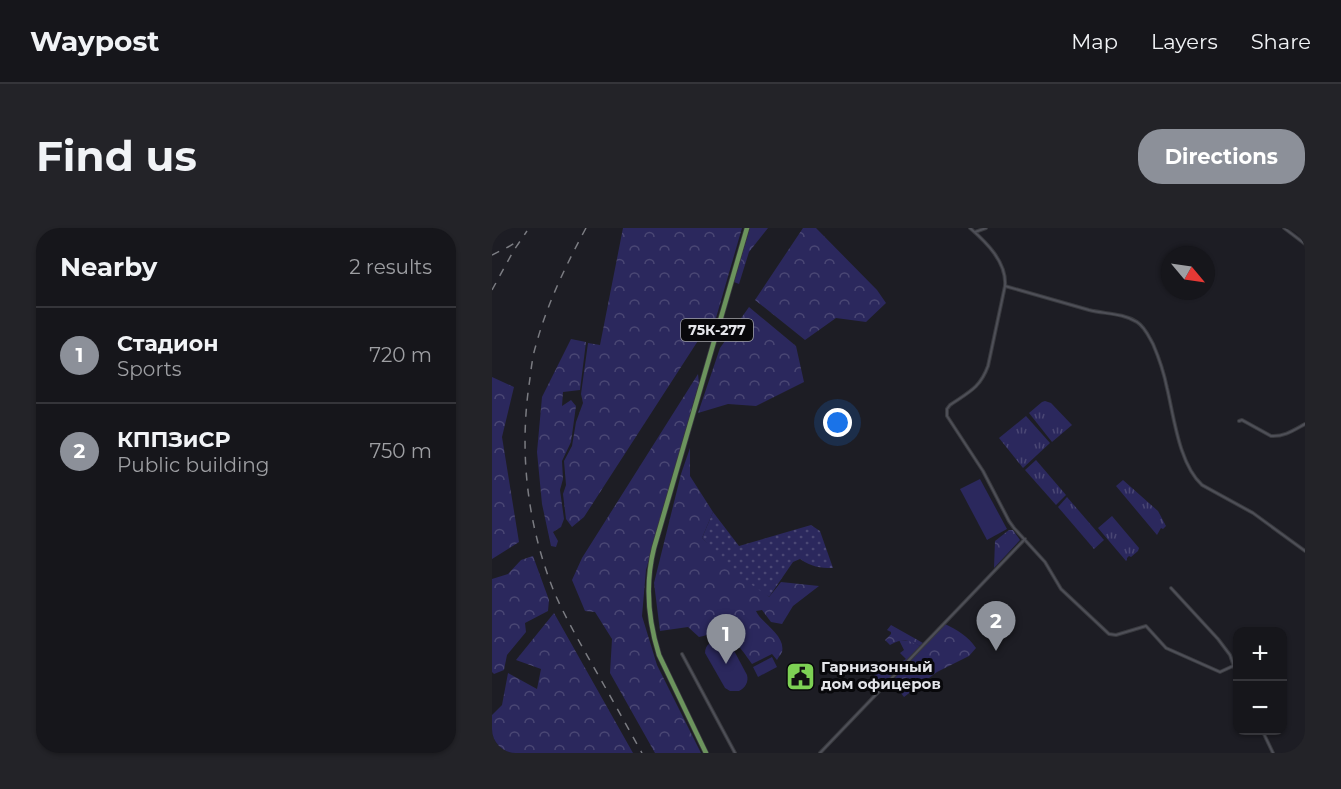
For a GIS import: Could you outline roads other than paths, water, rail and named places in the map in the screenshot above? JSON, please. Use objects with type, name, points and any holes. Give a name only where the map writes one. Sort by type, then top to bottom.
[{"type":"main road","name":"75К-277","points":[[706,753],[655,644],[648,586],[654,548],[747,228]]},
{"type":"street","points":[[972,228],[1000,263],[1005,275],[1005,286],[984,378],[978,386],[950,405],[947,409],[947,416],[983,471],[1009,520],[1045,562],[1061,589],[1109,634],[1116,635],[1146,626],[1161,644],[1171,651],[1220,672],[1233,666],[1230,656],[1218,639],[1171,588]]},
{"type":"street","points":[[975,232],[986,228]]},
{"type":"street","points":[[1284,228],[1305,244]]},
{"type":"street","points":[[1005,286],[1091,310],[1125,316],[1141,325],[1159,359],[1172,417],[1195,479],[1253,513],[1305,551]]},
{"type":"street","points":[[1239,422],[1242,420],[1271,436],[1286,434],[1305,424]]},
{"type":"street","points":[[820,753],[1024,539]]},
{"type":"street","points":[[682,654],[735,753]]},
{"type":"street","points":[[1265,735],[1274,753]]},
{"type":"railway","points":[[586,228],[551,300],[534,354],[526,412],[528,491],[538,543],[555,594],[642,753]]},
{"type":"railway","points":[[492,290],[527,231]]},
{"type":"railway","points":[[492,255],[518,241]]},
{"type":"place","name":"КППЗиСР","points":[[996,651]]},
{"type":"place","name":"Стадион","points":[[726,664]]},
{"type":"place","name":"Гарнизонный дом офицеров","points":[[800,676]]}]
